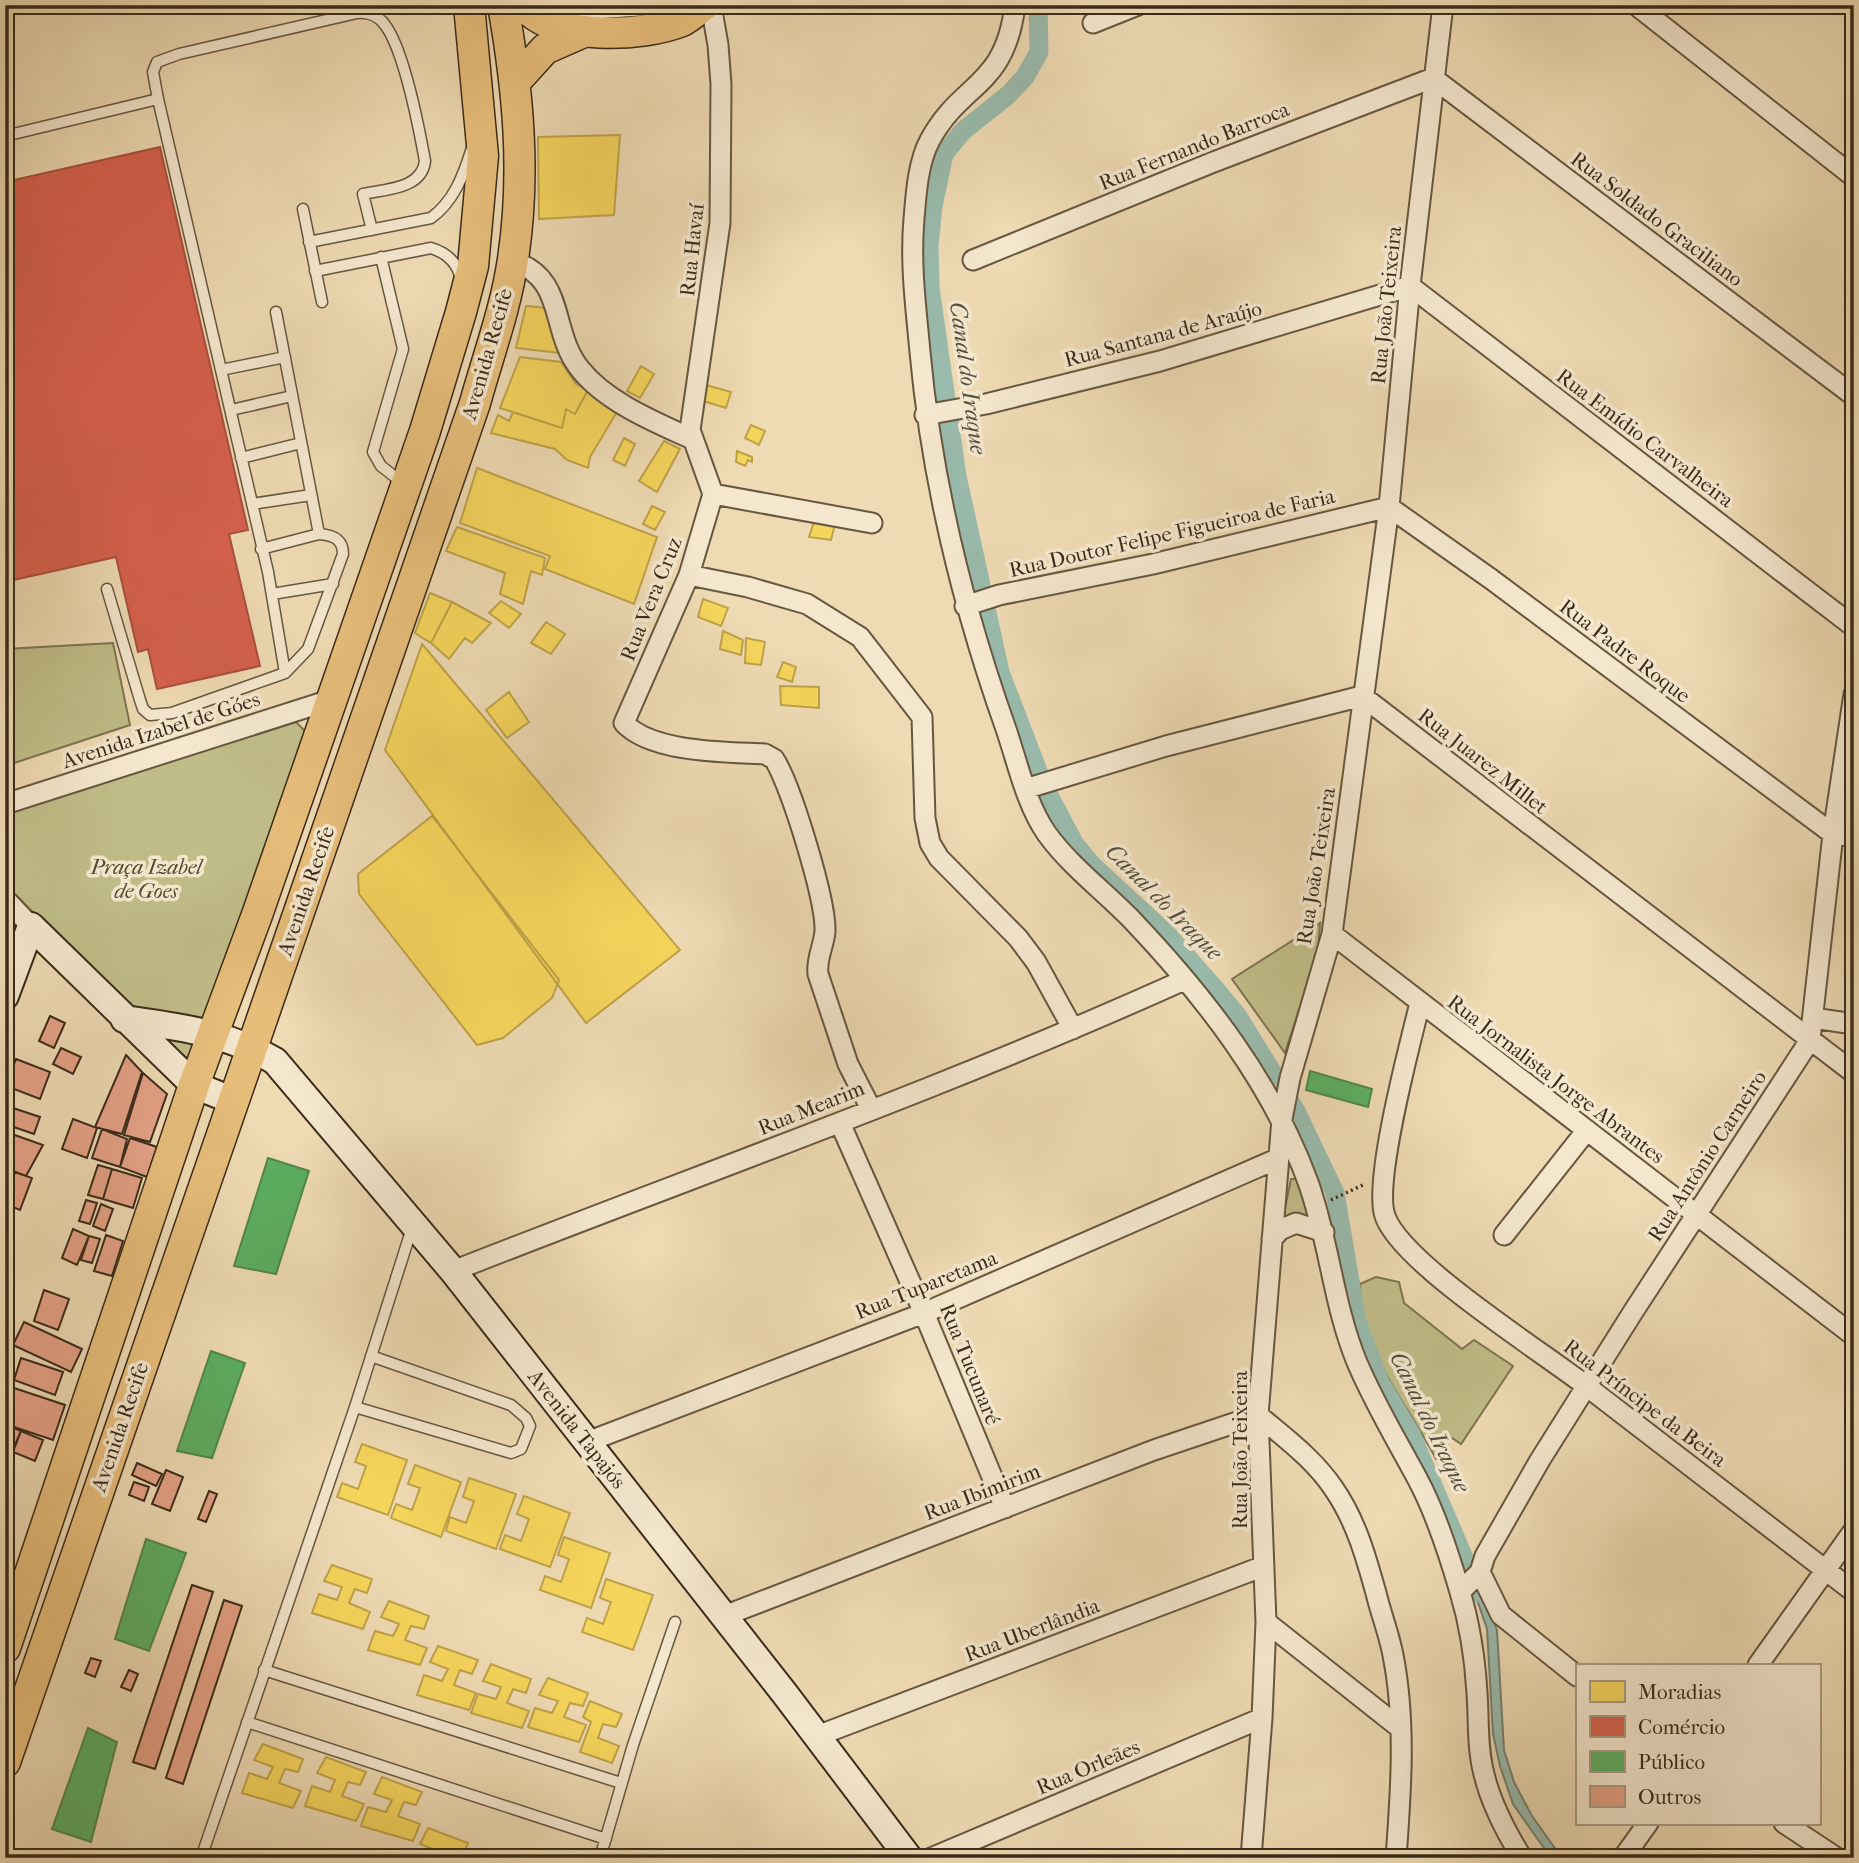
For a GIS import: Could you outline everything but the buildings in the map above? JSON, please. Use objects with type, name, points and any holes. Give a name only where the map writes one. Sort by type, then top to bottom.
[{"type":"main road","name":"Avenida Recife","points":[[5,1648],[11,1611],[406,485],[461,312],[473,266],[480,207],[482,118],[469,5]]},
{"type":"main road","name":"Avenida Recife","points":[[5,1762],[475,403],[513,261],[522,153],[503,5]]},
{"type":"main road","points":[[524,5],[542,19],[586,31],[621,33],[655,29],[680,22],[704,5]]},
{"type":"main road","points":[[515,82],[545,49],[586,31]]},
{"type":"main road","points":[[5,996],[31,926],[194,1084],[234,1101]]},
{"type":"main road","name":"Avenida Tapajós","points":[[124,1019],[214,1033],[252,1047],[275,1061],[453,1270],[724,1616],[909,1858]]},
{"type":"street","points":[[552,5],[579,10],[655,5]]},
{"type":"street","name":"Rua Havaí","points":[[711,5],[721,84],[720,223],[711,300],[690,420],[692,439],[713,494]]},
{"type":"street","points":[[1015,5],[1012,29],[999,63],[936,130],[922,161],[913,222],[913,285],[931,415],[972,604],[981,663],[1043,828],[1063,855],[1134,922],[1184,980],[1228,1035],[1282,1119],[1324,1232],[1353,1354],[1388,1428],[1419,1482],[1460,1592],[1474,1655],[1478,1742],[1484,1774],[1495,1806],[1522,1858]]},
{"type":"street","points":[[1093,23],[1138,5]]},
{"type":"street","name":"Rua João Teixeira","points":[[1251,1858],[1266,1622],[1258,1415],[1282,1119],[1290,1078],[1332,934],[1389,507],[1410,286],[1443,5]]},
{"type":"street","points":[[1636,5],[1854,177]]},
{"type":"street","name":"Rua Fernando Barroca","points":[[973,260],[1211,163],[1433,78]]},
{"type":"street","name":"Rua Soldado Graciliano","points":[[1433,78],[1854,396]]},
{"type":"street","points":[[513,261],[530,267],[547,285],[569,353],[588,379],[624,405],[692,439]]},
{"type":"street","name":"Rua Santana de Araújo","points":[[931,415],[1160,361],[1410,286]]},
{"type":"street","name":"Rua Emídio Carvalheira","points":[[1410,286],[1854,626]]},
{"type":"street","points":[[713,494],[872,523]]},
{"type":"street","name":"Rua Vera Cruz","points":[[713,494],[689,576],[625,718],[627,727],[655,741],[699,750],[765,754],[774,759],[792,805],[821,898],[825,934],[817,964],[818,974],[848,1064],[871,1109]]},
{"type":"street","name":"Rua Doutor Felipe Figueiroa de Faria","points":[[972,604],[999,595],[1153,564],[1389,507]]},
{"type":"street","name":"Rua Padre Roque","points":[[1389,507],[1491,579],[1833,834]]},
{"type":"street","points":[[689,576],[784,596],[825,613],[860,637],[917,709],[924,726],[922,781],[930,843],[946,866],[1017,938],[1035,962],[1073,1029]]},
{"type":"street","name":"Rua Antônio Carneiro","points":[[1460,1592],[1483,1564],[1540,1460],[1810,1040],[1833,834],[1854,694]]},
{"type":"street","points":[[1029,788],[1166,746],[1362,696]]},
{"type":"street","name":"Rua Juarez Millet","points":[[1362,696],[1854,1073]]},
{"type":"street","name":"Avenida Izabel de Góes","points":[[5,804],[330,700]]},
{"type":"street","points":[[1833,834],[1854,836]]},
{"type":"street","points":[[5,899],[31,926]]},
{"type":"street","name":"Rua Jornalista Jorge Abrantes","points":[[1332,934],[1854,1336]]},
{"type":"street","name":"Rua Mearim","points":[[453,1270],[840,1123],[1073,1029],[1184,980]]},
{"type":"street","name":"Rua Príncipe da Beira","points":[[1419,1003],[1391,1134],[1382,1200],[1385,1217],[1409,1250],[1458,1292],[1587,1387],[1854,1592]]},
{"type":"street","points":[[1814,1018],[1854,1024]]},
{"type":"street","name":"Rua Tucunaré","points":[[840,1123],[924,1312],[1005,1508]]},
{"type":"street","points":[[1504,1235],[1587,1130]]},
{"type":"street","name":"Rua Tuparetama","points":[[587,1441],[924,1312],[1279,1158]]},
{"type":"street","points":[[1272,1239],[1280,1230],[1296,1223],[1324,1232]]},
{"type":"street","points":[[1258,1415],[1320,1470],[1349,1514],[1366,1557],[1393,1654],[1400,1728],[1396,1858]]},
{"type":"street","name":"Rua Ibimirim","points":[[724,1616],[1154,1450],[1258,1415]]},
{"type":"street","points":[[1759,1664],[1854,1530]]},
{"type":"street","points":[[1483,1564],[1501,1615],[1576,1675]]},
{"type":"street","name":"Rua Uberlândia","points":[[817,1736],[1264,1566]]},
{"type":"street","points":[[1266,1622],[1400,1728]]},
{"type":"street","name":"Rua Orleães","points":[[931,1858],[1262,1718]]},
{"type":"street","points":[[1623,1858],[1647,1825]]},
{"type":"street","points":[[1787,1825],[1837,1858]]},
{"type":"lane","points":[[285,673],[272,594],[158,99],[153,72],[162,58],[357,13],[378,18],[385,24],[394,43],[425,161],[423,172],[415,181],[363,194],[372,230]]},
{"type":"lane","points":[[5,136],[158,99]]},
{"type":"lane","points":[[309,242],[431,218],[446,205],[466,170],[482,118]]},
{"type":"lane","points":[[303,209],[322,302]]},
{"type":"lane","points":[[315,271],[431,248],[446,255],[459,271],[461,312]]},
{"type":"lane","points":[[381,257],[403,349],[373,452],[381,466],[406,485]]},
{"type":"lane","points":[[276,312],[319,534]]},
{"type":"lane","points":[[221,370],[285,357]]},
{"type":"lane","points":[[231,410],[292,396]]},
{"type":"lane","points":[[241,458],[301,443]]},
{"type":"lane","points":[[251,503],[311,495]]},
{"type":"lane","points":[[107,589],[143,709],[150,715],[172,713],[285,673],[308,649],[333,584],[343,546],[335,537],[319,534],[261,549]]},
{"type":"lane","points":[[272,594],[333,584]]},
{"type":"lane","points":[[201,1858],[355,1407],[413,1224]]},
{"type":"lane","points":[[355,1407],[511,1452],[522,1449],[530,1426],[526,1418],[511,1405],[371,1356]]},
{"type":"lane","points":[[600,1858],[621,1783],[676,1622]]},
{"type":"lane","points":[[264,1670],[621,1783]]},
{"type":"lane","points":[[247,1723],[606,1839]]},
{"type":"path","points":[[1327,1202],[1346,1194]]},
{"type":"green space","points":[[113,643],[130,725],[5,766],[5,649]]},
{"type":"green space","name":"Praça Izabel de Goes","points":[[296,722],[307,733],[192,1056],[181,1058],[102,983],[5,884],[5,813]]},
{"type":"green space","points":[[1320,923],[1318,951],[1285,1053],[1232,979]]},
{"type":"green space","points":[[1291,1179],[1301,1179],[1310,1217],[1283,1218]]},
{"type":"green space","points":[[1376,1277],[1399,1282],[1404,1303],[1462,1349],[1474,1340],[1513,1366],[1461,1444],[1452,1438],[1436,1459],[1378,1359],[1364,1323],[1360,1284]]},
{"type":"shaded area","points":[[1480,1584],[1497,1630],[1504,1750],[1514,1782],[1532,1816],[1562,1858],[1551,1858],[1513,1804],[1500,1766],[1493,1734],[1487,1629],[1473,1588]]},
{"type":"waterway","name":"Canal do Iraque","points":[[1038,5],[1039,52],[1025,77],[1008,95],[963,131],[944,154],[933,206],[929,246],[930,288],[957,476],[1000,672],[1043,784],[1074,843],[1092,865],[1167,934],[1237,1015],[1296,1111],[1335,1193],[1357,1322],[1380,1382],[1411,1434],[1479,1593]]}]
